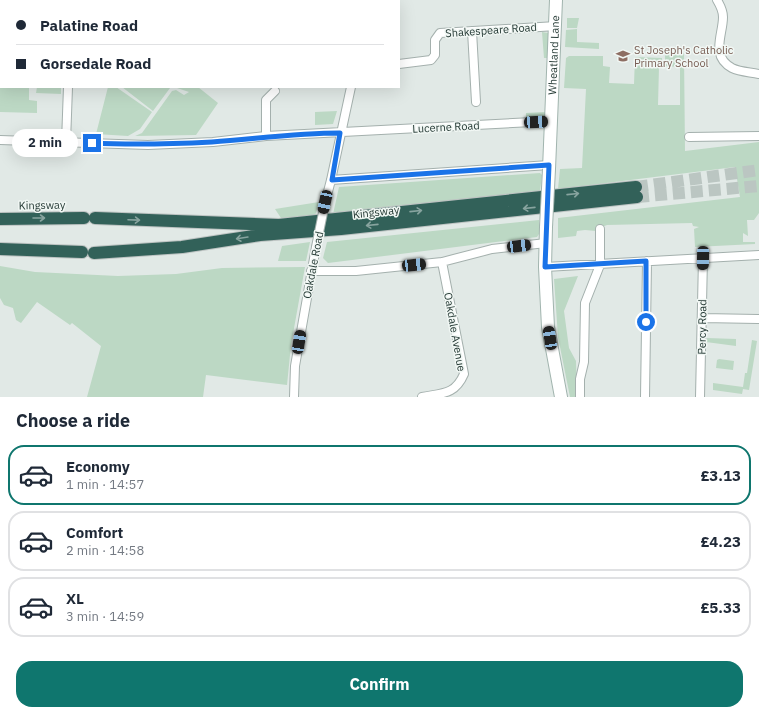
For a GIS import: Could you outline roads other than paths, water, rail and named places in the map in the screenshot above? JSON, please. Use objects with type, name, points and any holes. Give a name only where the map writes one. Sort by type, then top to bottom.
[{"type":"highway","name":"Kingsway","points":[[0,219],[89,218],[279,225],[637,192],[342,229],[260,235],[182,247],[88,252],[0,249]]},
{"type":"main road","name":"Wheatland Lane","points":[[556,0],[545,267],[548,327],[561,397]]},
{"type":"street","points":[[717,0],[722,10],[723,17],[718,42],[721,56],[732,68],[759,74]]},
{"type":"street","name":"Shakespeare Road","points":[[400,64],[431,60],[436,54],[434,40],[440,33],[556,26]]},
{"type":"street","points":[[472,31],[476,102]]},
{"type":"street","points":[[66,142],[68,88]]},
{"type":"street","name":"Oakdale Road","points":[[294,397],[295,366],[316,247],[325,202],[332,180],[340,133],[351,88]]},
{"type":"street","points":[[266,136],[266,100],[275,91]]},
{"type":"street","name":"Lucerne Road","points":[[0,140],[148,145],[213,142],[266,136],[552,121]]},
{"type":"street","points":[[689,137],[759,136]]},
{"type":"street","points":[[332,180],[549,167]]},
{"type":"street","points":[[580,397],[580,379],[584,362],[585,303],[600,265],[600,229]]},
{"type":"street","points":[[312,272],[356,271],[442,262],[492,250],[546,243]]},
{"type":"street","points":[[545,267],[759,255]]},
{"type":"street","name":"Percy Road","points":[[700,397],[703,258]]},
{"type":"street","points":[[645,397],[646,261]]},
{"type":"street","name":"Oakdale Avenue","points":[[422,397],[453,391],[460,384],[464,374],[442,262]]},
{"type":"street","points":[[702,318],[758,319]]},
{"type":"tunnel","points":[[636,187],[759,170]]},
{"type":"tunnel","points":[[637,197],[759,186]]},
{"type":"place","name":"St Joseph's Catholic Primary School","points":[[623,56]]}]
